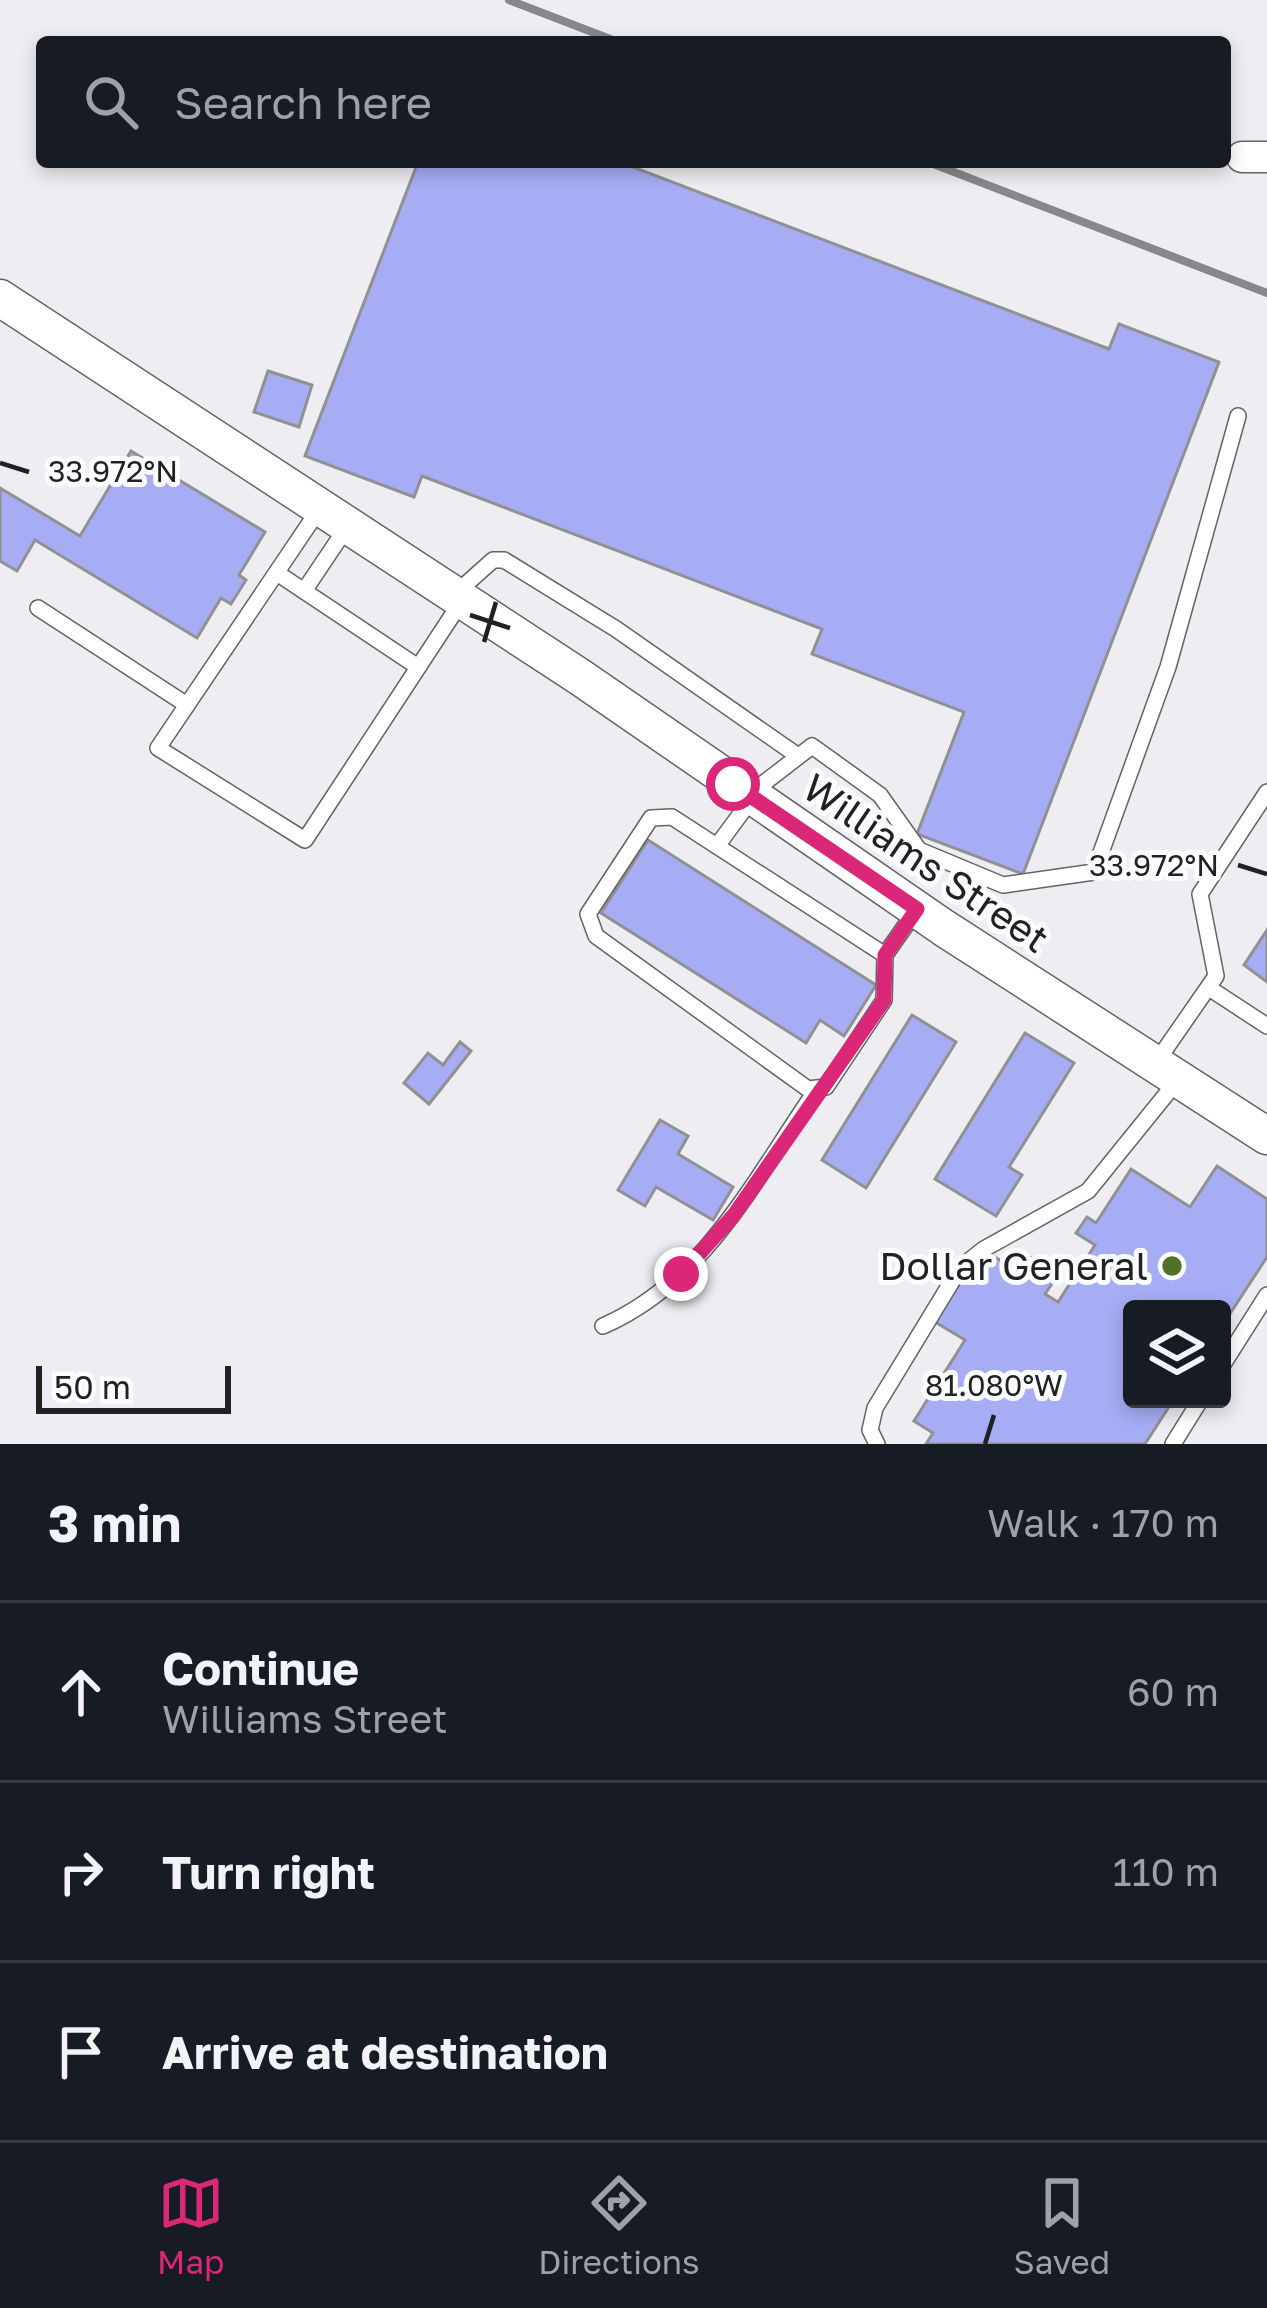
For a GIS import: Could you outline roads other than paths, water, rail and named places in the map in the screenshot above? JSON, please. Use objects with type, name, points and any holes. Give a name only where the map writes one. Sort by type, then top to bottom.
[{"type":"street","name":"Williams Street","points":[[0,298],[457,598],[917,909],[1267,1136]]},
{"type":"lane","points":[[717,846],[751,796],[812,746],[880,795],[919,850],[1004,885],[1094,872],[1168,667],[1238,416]]},
{"type":"lane","points":[[333,518],[277,573],[158,748],[305,840],[418,667],[457,598],[493,560],[504,560],[616,629],[798,756]]},
{"type":"lane","points":[[304,591],[333,518]]},
{"type":"lane","points":[[277,573],[418,667]]},
{"type":"lane","points":[[38,608],[188,706]]},
{"type":"lane","points":[[877,1444],[870,1430],[875,1408],[960,1268],[983,1249],[1088,1191],[1167,1071],[1216,976],[1200,894],[1267,792]]},
{"type":"lane","points":[[885,955],[671,817],[651,818],[592,904],[591,927],[799,1086],[817,1089],[826,1087],[884,1000],[885,955],[917,909]]},
{"type":"lane","points":[[1209,988],[1267,1026]]},
{"type":"lane","points":[[602,1326],[645,1307],[681,1274],[734,1215],[817,1089]]},
{"type":"lane","points":[[1231,1352],[1267,1295]]},
{"type":"lane","points":[[1173,1444],[1195,1408]]},
{"type":"railway","points":[[509,0],[602,36]]},
{"type":"railway","points":[[944,168],[1267,293]]},
{"type":"place","name":"Dollar General","points":[[1172,1266]]}]
